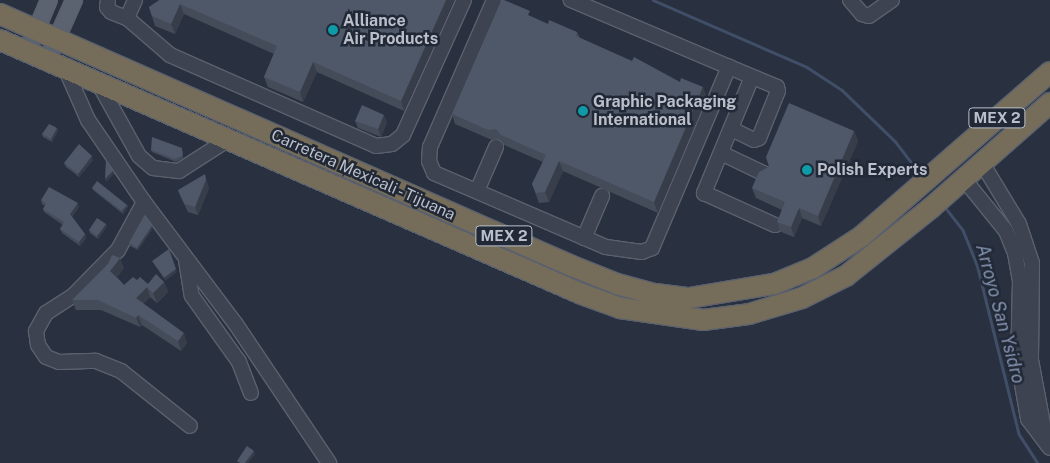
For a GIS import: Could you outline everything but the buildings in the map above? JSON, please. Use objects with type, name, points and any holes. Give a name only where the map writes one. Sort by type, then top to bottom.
[{"type":"highway","name":"Carretera Mexicali - Tijuana","points":[[0,14],[56,41],[572,266],[617,284],[655,294],[690,298],[774,284],[813,268],[862,236],[1050,72]]},
{"type":"highway","name":"Carretera Mexicali - Tijuana","points":[[0,40],[579,293],[620,308],[694,319],[749,314],[802,298],[846,276],[931,208],[960,180],[1050,103]]},
{"type":"main road","points":[[27,52],[48,0]]},
{"type":"main road","points":[[47,61],[74,0]]},
{"type":"street","points":[[108,0],[107,7],[111,12],[127,18],[170,54],[376,146],[392,144],[404,135],[464,0]]},
{"type":"street","points":[[127,18],[135,0]]},
{"type":"street","points":[[494,0],[430,147],[429,161],[434,173],[606,247],[642,252],[652,248],[729,67]]},
{"type":"street","points":[[571,0],[777,87],[778,95],[759,138],[754,140],[731,129]]},
{"type":"street","points":[[850,0],[862,14],[869,16],[892,0]]},
{"type":"street","points":[[66,70],[88,120],[144,202],[236,323],[329,463]]},
{"type":"street","points":[[752,77],[704,193],[775,225]]},
{"type":"street","points":[[99,84],[139,156],[153,168],[179,171],[229,140]]},
{"type":"street","points":[[476,191],[496,147]]},
{"type":"street","points":[[721,153],[765,174]]},
{"type":"street","points":[[982,163],[1019,224],[1032,264],[1031,360],[1048,446]]},
{"type":"street","points":[[960,180],[1006,232],[1020,281],[1018,361],[1028,418],[1048,446]]},
{"type":"street","points":[[584,238],[602,196]]},
{"type":"street","points":[[144,202],[118,250],[74,295],[46,313],[36,331],[38,345],[46,357],[59,362],[96,361],[121,371],[190,426]]},
{"type":"street","points":[[1006,232],[1013,232],[1019,224]]},
{"type":"street","points":[[186,259],[192,296],[239,362],[250,393]]},
{"type":"waterway","name":"Arroyo San Ysidro","points":[[653,0],[807,67],[842,90],[895,141],[921,175]]},
{"type":"waterway","name":"Arroyo San Ysidro","points":[[945,207],[963,230],[977,264],[1019,434],[1038,463]]},
{"type":"place","name":"Alliance Air Products","points":[[333,30]]},
{"type":"place","name":"Graphic Packaging International","points":[[583,111]]},
{"type":"place","name":"Polish Experts","points":[[807,170]]}]
